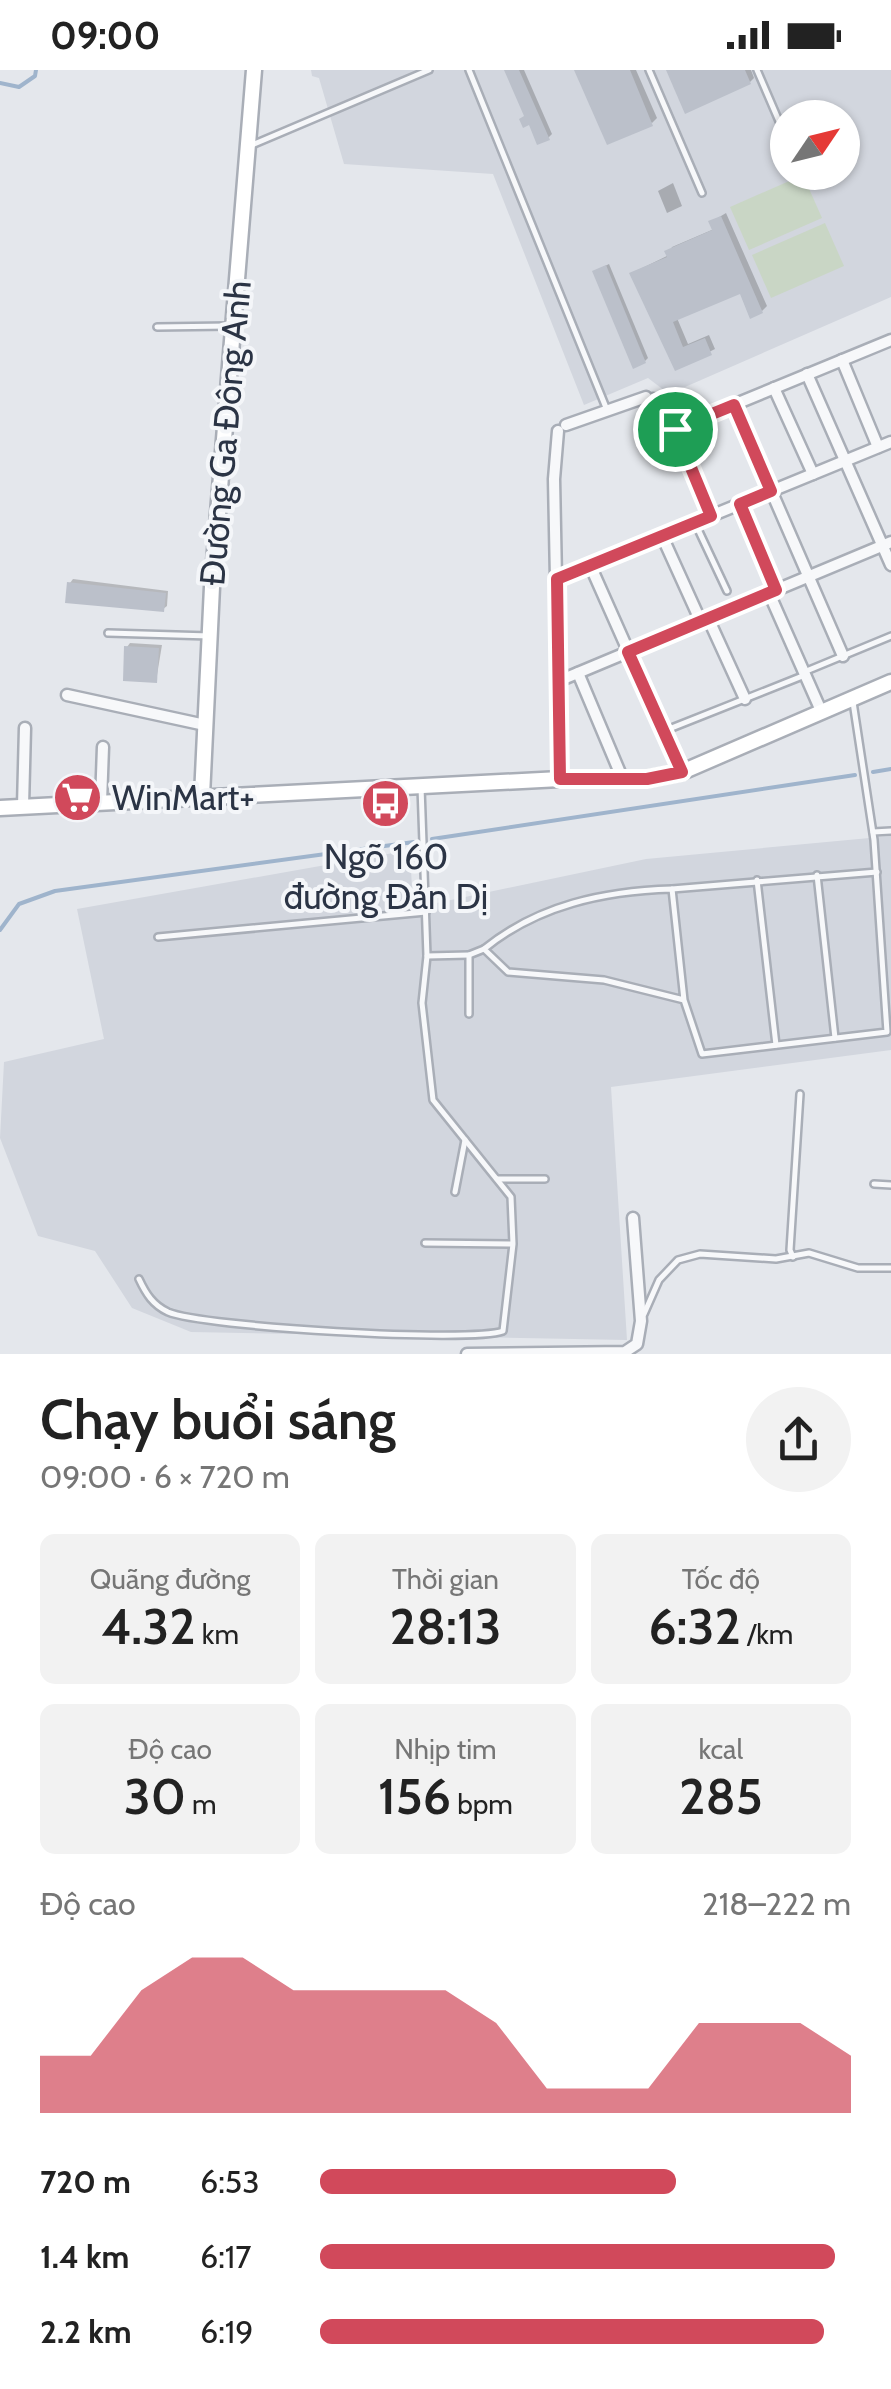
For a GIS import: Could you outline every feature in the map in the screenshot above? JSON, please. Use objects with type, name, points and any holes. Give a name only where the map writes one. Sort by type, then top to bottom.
[{"type":"street","name":"Đường Ga Đông Anh","points":[[202,796],[210,636],[254,70]]},
{"type":"street","points":[[560,779],[554,480],[562,428],[649,398],[670,432],[891,340]]},
{"type":"street","points":[[842,360],[878,447]]},
{"type":"street","points":[[808,374],[887,543],[891,565]]},
{"type":"street","points":[[774,388],[813,474]]},
{"type":"street","points":[[734,405],[842,656]]},
{"type":"street","points":[[675,429],[711,516]]},
{"type":"street","points":[[557,579],[891,442]]},
{"type":"street","points":[[662,536],[745,700]]},
{"type":"street","points":[[561,680],[887,543]]},
{"type":"street","points":[[590,565],[682,772]]},
{"type":"street","points":[[772,591],[822,713]]},
{"type":"street","points":[[578,673],[623,780]]},
{"type":"street","points":[[0,808],[560,779],[623,780],[682,772],[891,682]]},
{"type":"street","points":[[67,695],[205,725]]},
{"type":"street","points":[[23,806],[25,728]]},
{"type":"street","points":[[101,802],[102,747]]},
{"type":"street","points":[[466,1354],[625,1352],[637,1344],[641,1321],[633,1218]]},
{"type":"lane","points":[[249,146],[430,70]]},
{"type":"lane","points":[[469,70],[607,410]]},
{"type":"lane","points":[[649,70],[702,193]]},
{"type":"lane","points":[[757,70],[770,100]]},
{"type":"lane","points":[[157,327],[233,326]]},
{"type":"lane","points":[[740,504],[772,591]]},
{"type":"lane","points":[[695,522],[727,591]]},
{"type":"lane","points":[[108,633],[210,636]]},
{"type":"lane","points":[[664,731],[891,636]]},
{"type":"lane","points":[[672,889],[684,1000],[702,1054],[887,1032],[873,832],[853,698]]},
{"type":"lane","points":[[139,1279],[157,1306],[179,1316],[284,1330],[500,1334],[506,1327],[513,1244],[511,1196],[432,1100],[422,1004],[426,912],[421,786]]},
{"type":"lane","points":[[873,832],[891,830]]},
{"type":"lane","points":[[426,956],[469,955],[484,949],[513,925],[610,891],[876,872]]},
{"type":"lane","points":[[817,875],[834,1038]]},
{"type":"lane","points":[[758,880],[776,1045]]},
{"type":"lane","points":[[158,937],[426,912]]},
{"type":"lane","points":[[484,949],[508,972],[604,980],[684,1000]]},
{"type":"lane","points":[[468,1014],[469,955]]},
{"type":"lane","points":[[793,1257],[790,1250],[800,1094]]},
{"type":"lane","points":[[455,1192],[465,1140]]},
{"type":"lane","points":[[497,1179],[546,1179]]},
{"type":"lane","points":[[874,1184],[891,1186]]},
{"type":"lane","points":[[425,1243],[513,1244]]},
{"type":"lane","points":[[641,1321],[659,1280],[678,1260],[722,1253],[793,1257],[809,1254],[858,1268],[891,1268]]},
{"type":"shaded area","points":[[311,70],[891,70],[891,297],[669,394],[648,378],[584,405],[493,174],[344,164],[319,78],[312,76]]},
{"type":"shaded area","points":[[891,836],[891,1050],[611,1087],[627,1340],[191,1332],[132,1308],[95,1251],[38,1236],[0,1138],[4,1062],[104,1039],[77,909],[410,850],[413,908],[646,859]]},
{"type":"green space","points":[[770,189],[810,190],[822,218],[749,250],[730,207]]},
{"type":"green space","points":[[825,223],[844,266],[771,298],[752,255]]},
{"type":"building","points":[[504,70],[519,70],[550,140],[537,145],[529,125],[523,128],[519,119],[524,116]]},
{"type":"building","points":[[574,70],[630,70],[653,126],[607,145]]},
{"type":"building","points":[[666,70],[745,70],[751,84],[685,114]]},
{"type":"building","points":[[721,216],[763,313],[750,319],[740,294],[673,322],[683,347],[705,338],[712,355],[675,371],[629,273],[667,257],[664,251],[712,230],[708,221]]},
{"type":"building","points":[[606,265],[646,363],[633,369],[592,271]]},
{"type":"building","points":[[67,582],[166,593],[164,612],[65,603]]},
{"type":"building","points":[[124,646],[159,648],[157,683],[123,681]]},
{"type":"waterway","points":[[0,83],[19,87],[35,76],[36,70]]},
{"type":"waterway","points":[[873,772],[891,769]]},
{"type":"waterway","points":[[432,839],[855,775]]},
{"type":"waterway","points":[[0,930],[19,904],[55,891],[414,842]]},
{"type":"place","name":"WinMart+","points":[[77,797]]},
{"type":"place","name":"Ngõ 160 đường Đản Dị","points":[[386,804]]},
{"type":"route","points":[[734,405],[771,491],[740,504],[776,590],[628,652],[682,772],[647,779],[560,779],[557,579],[711,516],[675,429],[734,405]]}]
